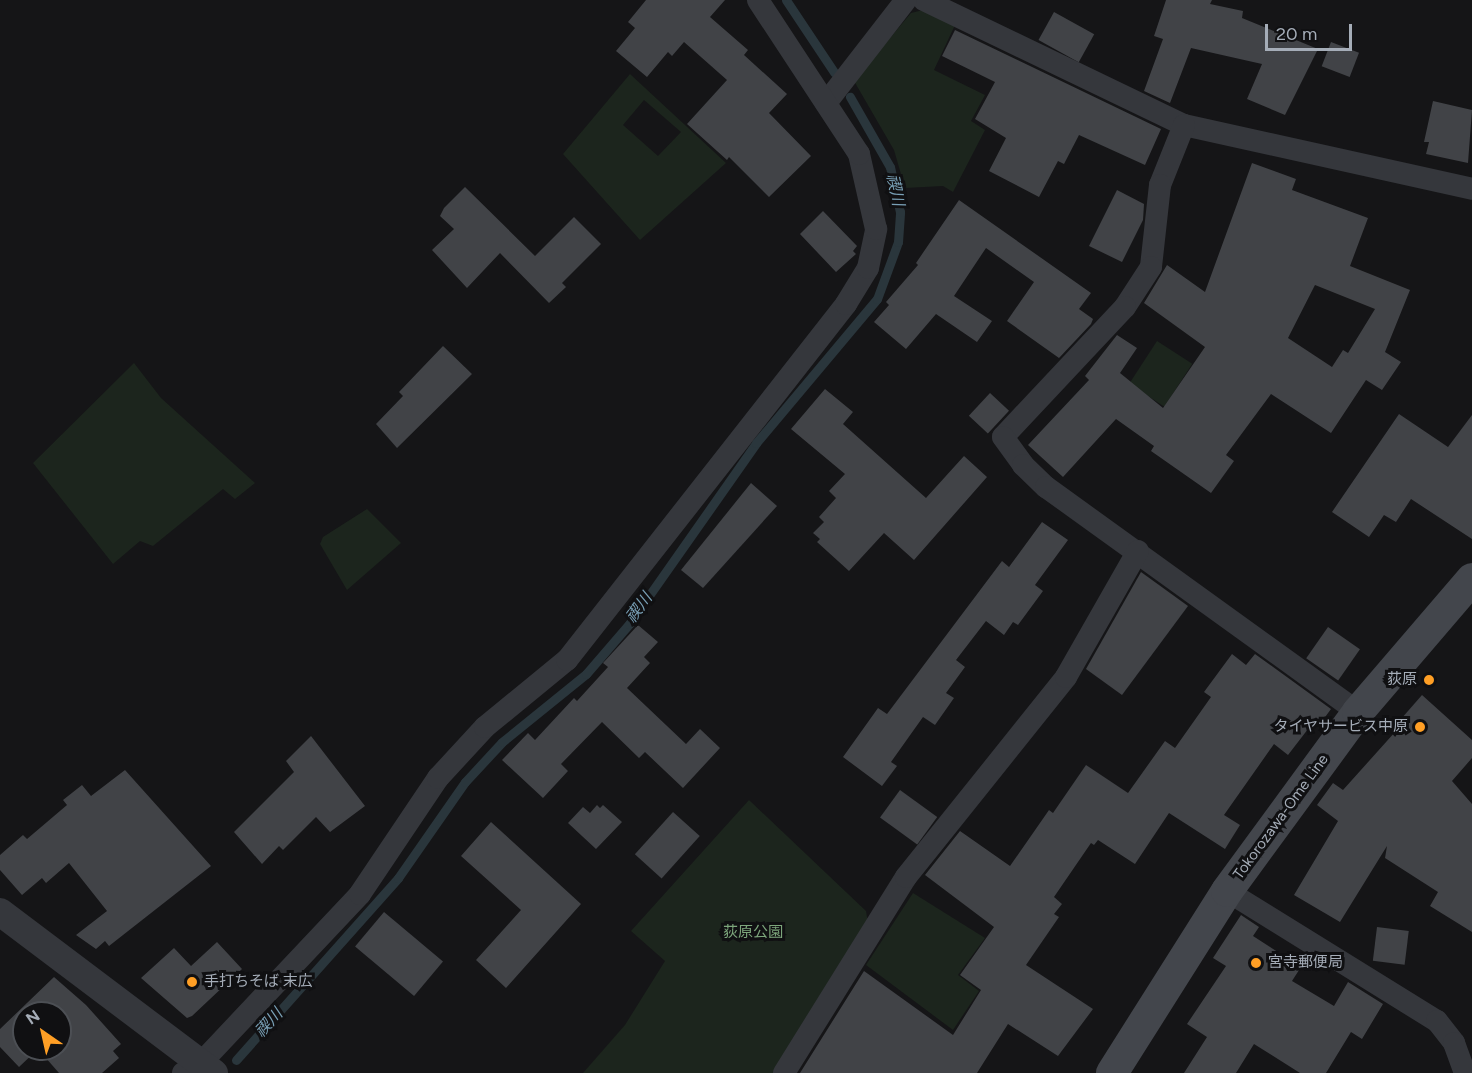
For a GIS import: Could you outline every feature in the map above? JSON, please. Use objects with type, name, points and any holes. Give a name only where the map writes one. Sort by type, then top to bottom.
[{"type":"main road","name":"Tokorozawa-Ome Line","points":[[1113,1073],[1227,891],[1358,712],[1472,579]]},
{"type":"street","points":[[0,912],[199,1070],[360,894],[446,770],[485,727],[567,660],[846,304],[868,268],[876,229],[859,154],[758,0]]},
{"type":"street","points":[[826,103],[906,0]]},
{"type":"street","points":[[924,0],[1184,125],[1472,189]]},
{"type":"street","points":[[1184,125],[1160,185],[1150,267],[1125,307],[1003,436],[1023,465],[1046,487],[1138,551],[1358,712]]},
{"type":"street","points":[[784,1073],[906,877],[1066,677],[1138,551]]},
{"type":"street","points":[[1227,891],[1437,1021],[1454,1043],[1465,1073]]},
{"type":"green space","points":[[923,10],[955,25],[934,70],[985,95],[971,121],[985,130],[953,192],[943,186],[905,188],[894,150],[854,81],[911,13]]},
{"type":"green space","points":[[630,74],[726,163],[640,240],[563,154]],"holes":[[[644,100],[681,132],[658,156],[623,125]]]},
{"type":"green space","points":[[1157,341],[1192,364],[1164,407],[1129,384]]},
{"type":"green space","points":[[134,363],[161,398],[255,483],[235,499],[223,489],[153,546],[140,541],[113,564],[33,463]]},
{"type":"green space","points":[[367,509],[401,543],[347,590],[320,544],[323,537]]},
{"type":"green space","name":"荻原公園","points":[[749,800],[866,911],[868,923],[776,1073],[583,1073],[625,1025],[665,961],[631,931]]},
{"type":"green space","points":[[913,893],[985,938],[958,975],[979,991],[953,1030],[866,965]]},
{"type":"building","points":[[646,0],[725,0],[710,17],[748,50],[744,55],[787,94],[769,113],[811,156],[769,197],[729,157],[727,160],[687,124],[727,80],[684,42],[672,56],[668,52],[647,77],[616,51],[635,28],[628,22]]},
{"type":"building","points":[[1166,0],[1212,0],[1210,4],[1243,11],[1242,18],[1318,49],[1285,115],[1247,99],[1262,64],[1191,48],[1170,103],[1144,91],[1163,39],[1154,36]]},
{"type":"building","points":[[1054,12],[1094,34],[1079,62],[1038,40]]},
{"type":"building","points":[[955,30],[1161,129],[1145,165],[1079,135],[1064,164],[1058,161],[1039,197],[989,171],[1006,138],[975,119],[995,82],[942,56]]},
{"type":"building","points":[[1331,42],[1359,53],[1350,77],[1322,66]]},
{"type":"building","points":[[1433,101],[1472,110],[1468,163],[1426,154],[1429,142],[1424,142]]},
{"type":"building","points":[[1252,163],[1296,179],[1292,190],[1368,218],[1350,266],[1410,290],[1385,352],[1401,362],[1382,390],[1366,380],[1331,433],[1271,394],[1226,455],[1234,461],[1211,493],[1151,451],[1154,446],[1116,419],[1063,477],[1028,445],[1089,380],[1085,376],[1117,335],[1137,348],[1120,373],[1163,408],[1205,347],[1144,303],[1167,265],[1205,292]],"holes":[[[1315,285],[1375,309],[1348,353],[1343,350],[1332,367],[1288,338]]]},
{"type":"building","points":[[465,187],[535,256],[574,217],[601,244],[562,283],[566,287],[549,303],[500,253],[467,288],[432,250],[454,229],[440,216],[444,208]]},
{"type":"building","points":[[1117,190],[1144,204],[1143,220],[1122,262],[1089,246]]},
{"type":"building","points":[[959,200],[1091,293],[1079,309],[1093,319],[1091,324],[1059,358],[1007,321],[1034,282],[986,248],[954,296],[992,321],[977,342],[936,314],[906,349],[874,322],[889,305],[886,302],[918,265],[916,263]]},
{"type":"building","points":[[823,211],[857,246],[853,251],[856,254],[836,272],[800,234]]},
{"type":"building","points":[[443,346],[472,374],[397,448],[376,424],[403,396],[399,392]]},
{"type":"building","points":[[825,389],[853,412],[843,424],[926,498],[964,456],[987,477],[914,560],[884,533],[849,571],[817,542],[820,539],[813,533],[824,522],[819,517],[836,498],[829,491],[845,474],[791,429]]},
{"type":"building","points":[[990,393],[1009,411],[988,433],[969,416]]},
{"type":"building","points":[[1399,414],[1448,447],[1472,415],[1472,539],[1411,499],[1396,522],[1384,515],[1369,537],[1332,512]]},
{"type":"building","points":[[751,483],[777,506],[703,588],[681,570]]},
{"type":"building","points":[[1042,522],[1068,540],[1035,585],[1043,591],[1018,625],[1013,622],[1004,635],[986,621],[956,660],[965,667],[946,693],[954,698],[935,725],[923,717],[891,762],[897,766],[882,786],[843,757],[878,708],[887,714],[1002,561],[1009,567]]},
{"type":"building","points":[[1141,572],[1188,606],[1122,695],[1086,669]]},
{"type":"building","points":[[638,625],[658,642],[644,657],[650,663],[627,688],[686,744],[700,729],[720,748],[683,788],[645,752],[639,758],[602,722],[561,764],[568,771],[543,798],[502,760],[528,733],[535,740],[574,698],[577,701],[608,667],[603,663]]},
{"type":"building","points":[[1328,627],[1360,649],[1338,680],[1306,658]]},
{"type":"building","points":[[1232,654],[1246,665],[1255,654],[1331,709],[1320,724],[1315,720],[1288,755],[1274,744],[1224,815],[1240,825],[1225,849],[1169,813],[1135,864],[1098,840],[1094,845],[1091,843],[1054,897],[1062,904],[1054,914],[1059,917],[1026,965],[1093,1009],[1058,1056],[1008,1024],[977,1073],[800,1073],[864,971],[953,1035],[981,990],[960,975],[994,927],[925,875],[960,831],[1010,866],[1049,810],[1053,813],[1086,765],[1128,793],[1165,741],[1175,748],[1211,697],[1204,692]]},
{"type":"building","points":[[1422,695],[1472,740],[1472,758],[1452,781],[1472,804],[1472,932],[1430,906],[1438,892],[1385,858],[1387,846],[1340,922],[1294,895],[1338,821],[1317,805],[1333,783],[1343,790],[1404,722],[1401,719]]},
{"type":"building","points":[[311,736],[365,806],[330,832],[316,817],[283,850],[279,846],[262,864],[234,832],[294,772],[286,761]]},
{"type":"building","points":[[125,770],[211,866],[109,946],[105,941],[96,949],[76,935],[107,911],[69,863],[46,883],[42,878],[22,895],[0,870],[0,855],[23,835],[27,839],[67,805],[63,800],[82,785],[91,796]]},
{"type":"building","points":[[900,790],[937,817],[917,845],[880,818]]},
{"type":"building","points":[[597,805],[600,808],[603,805],[622,822],[596,849],[568,823],[583,807],[590,813]]},
{"type":"building","points":[[673,812],[700,836],[662,878],[635,854]]},
{"type":"building","points":[[491,822],[581,904],[506,988],[476,960],[521,910],[461,856]]},
{"type":"building","points":[[384,912],[443,961],[414,996],[355,946]]},
{"type":"building","points":[[1241,915],[1259,927],[1253,936],[1301,967],[1292,981],[1334,1006],[1348,982],[1383,1004],[1362,1039],[1351,1032],[1326,1073],[1300,1073],[1254,1044],[1236,1073],[1184,1073],[1207,1037],[1187,1024],[1226,966],[1213,958]]},
{"type":"building","points":[[1377,927],[1409,931],[1405,965],[1373,961]]},
{"type":"building","points":[[217,942],[242,969],[192,1016],[187,1018],[141,978],[174,948],[191,966]]},
{"type":"building","points":[[54,977],[86,1005],[121,1044],[113,1051],[119,1058],[102,1073],[59,1073],[48,1061],[72,1061],[72,1001],[29,1001]]},
{"type":"building","points":[[12,1017],[12,1060],[0,1047],[0,1029]]},
{"type":"building","points":[[13,1061],[25,1061],[19,1067]]},
{"type":"waterway","name":"禊川","points":[[786,0],[834,72]]},
{"type":"waterway","name":"禊川","points":[[236,1060],[398,878],[465,782],[502,742],[586,674],[629,624],[756,443],[877,299],[898,242],[900,212],[890,167],[850,97]]},
{"type":"place","name":"荻原","points":[[1429,680]]},
{"type":"place","name":"タイヤサービス中原","points":[[1420,727]]},
{"type":"place","name":"宮寺郵便局","points":[[1256,963]]},
{"type":"place","name":"手打ちそば 末広","points":[[192,982]]}]
